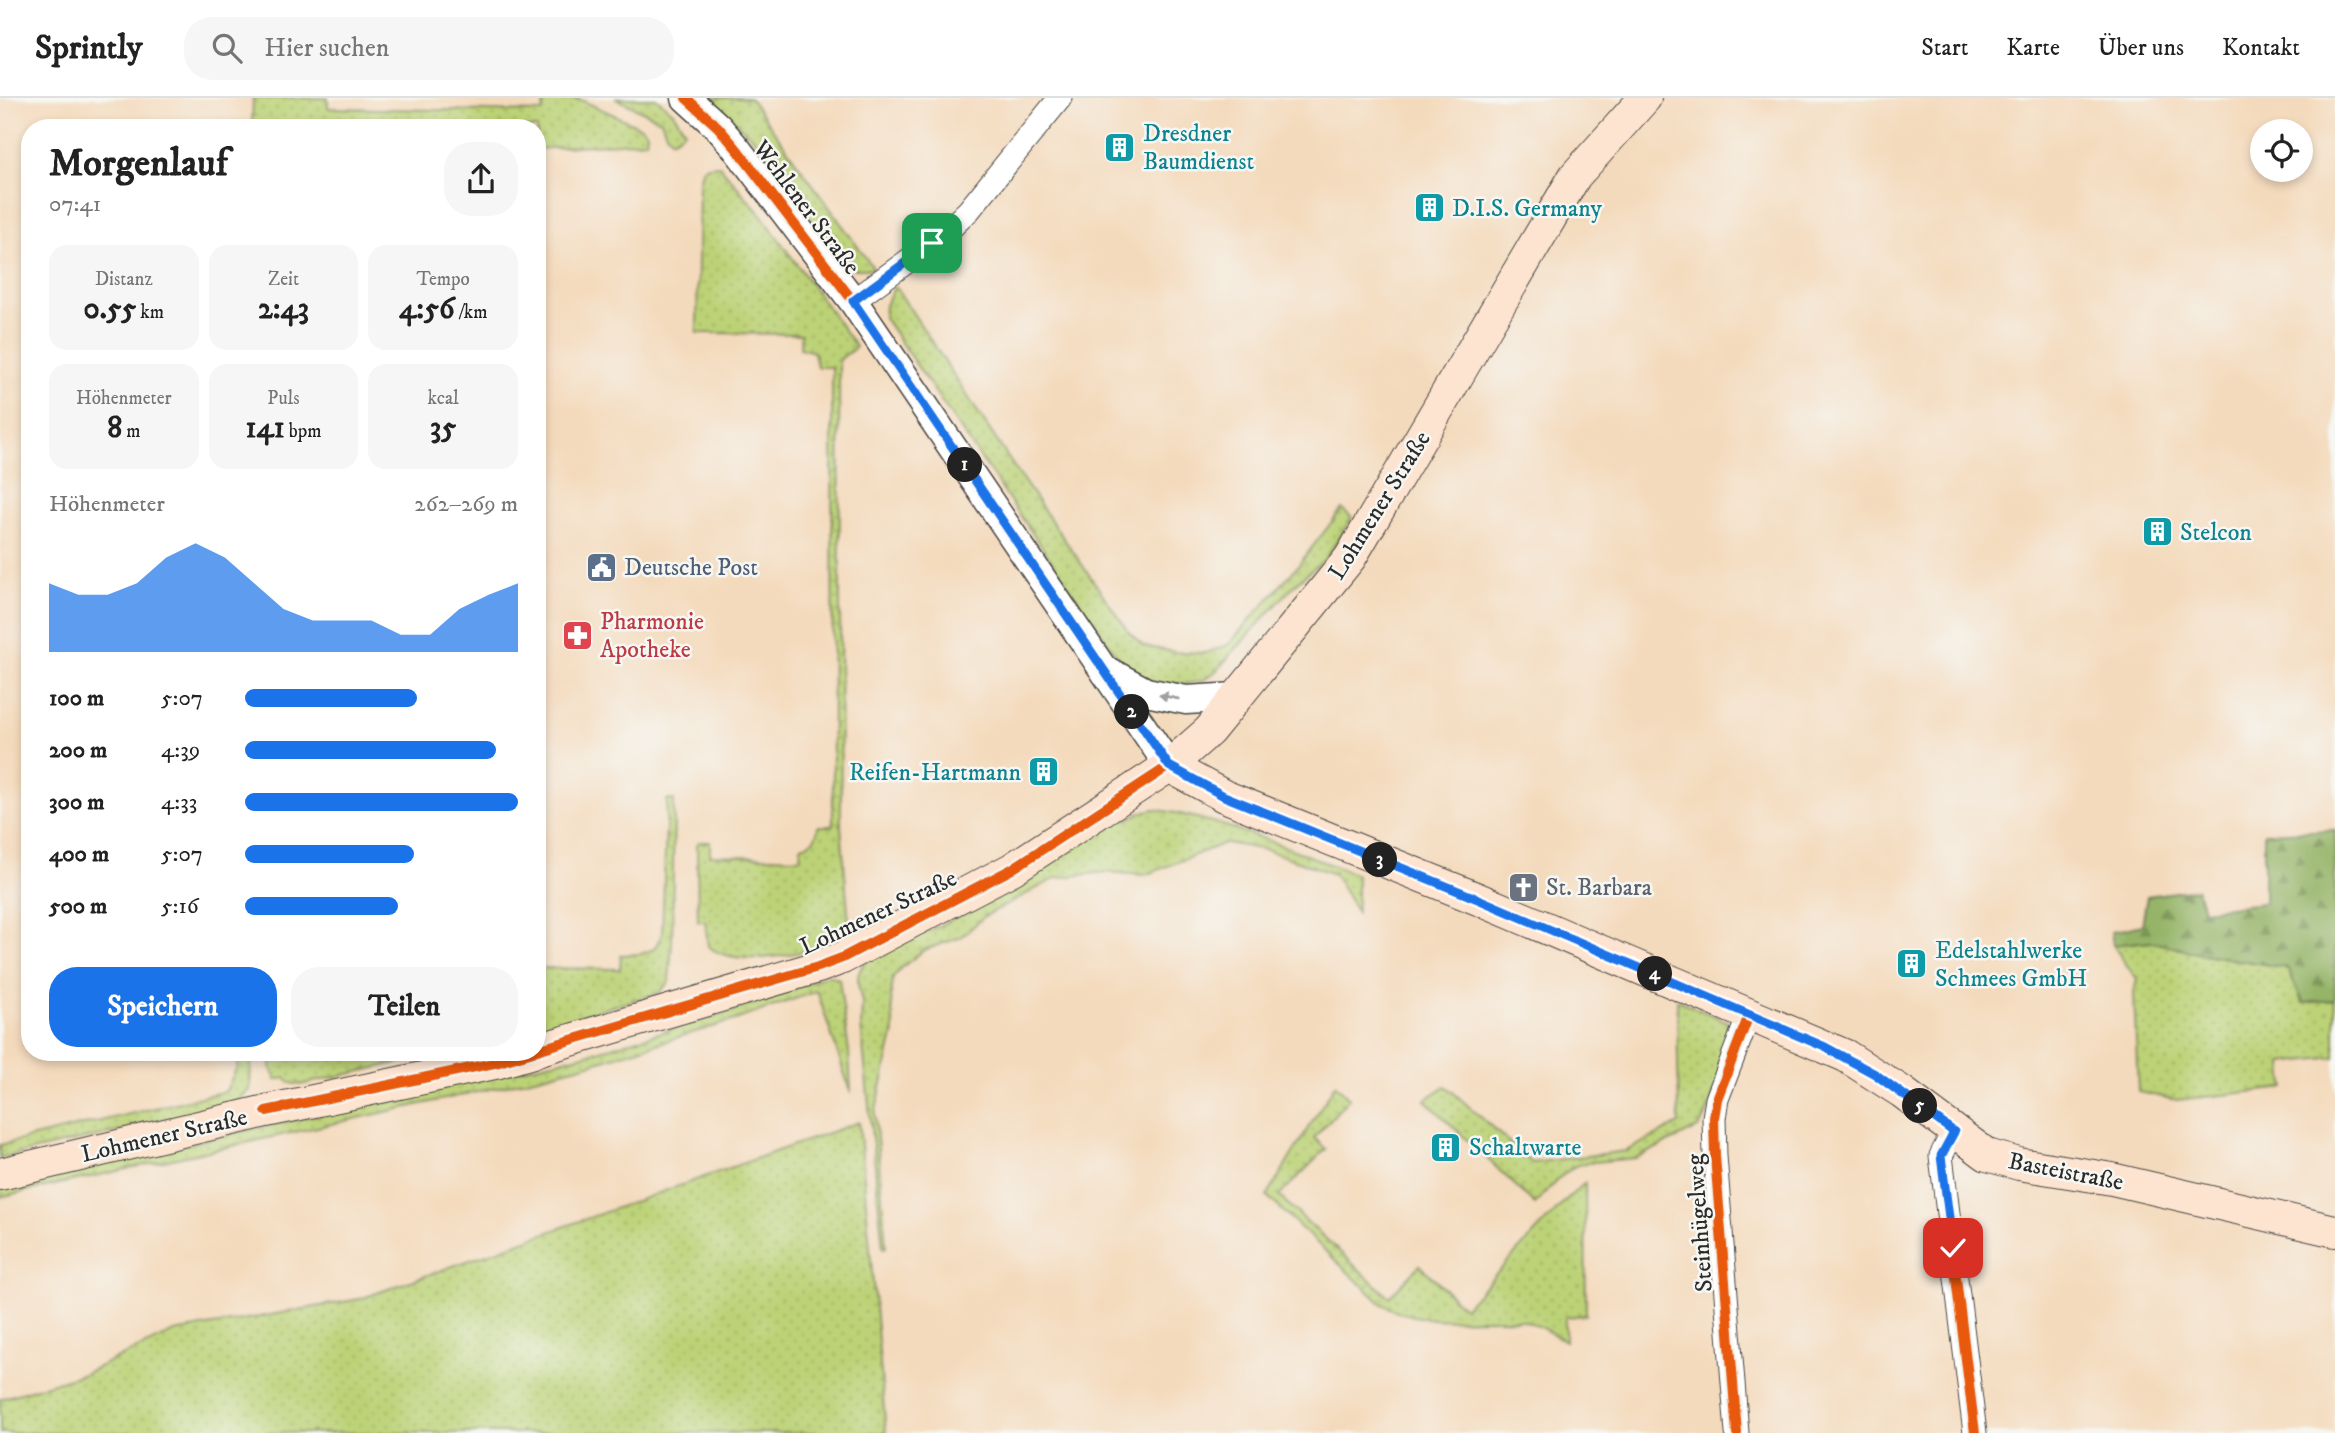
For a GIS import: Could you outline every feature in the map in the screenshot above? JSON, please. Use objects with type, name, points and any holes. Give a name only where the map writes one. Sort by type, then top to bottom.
[{"type":"main road","name":"Lohmener Straße","points":[[546,1048],[842,958],[1012,869],[1169,766],[1209,731],[1350,558],[1575,177],[1645,98]]},
{"type":"main road","name":"Basteistraße","points":[[1169,766],[1224,796],[1478,899],[1846,1056],[1902,1092],[1987,1155],[2112,1179],[2335,1231]]},
{"type":"main road","name":"Lohmener Straße","points":[[0,1174],[266,1111],[502,1061]]},
{"type":"street","name":"Wehlener Straße","points":[[685,98],[718,127],[736,148],[853,301],[1169,766]]},
{"type":"street","points":[[853,301],[942,236],[970,210],[1060,98]]},
{"type":"street","points":[[1103,669],[1146,692],[1186,700],[1237,697]]},
{"type":"street","name":"Steinhügelweg","points":[[1737,1433],[1714,1118],[1717,1098],[1749,1015]]},
{"type":"street","points":[[1954,1132],[1941,1156],[1975,1433]]},
{"type":"green space","points":[[253,98],[328,98],[328,108],[543,112],[544,98],[579,99],[643,128],[647,133],[646,141],[546,148],[546,119],[252,119]]},
{"type":"green space","points":[[615,98],[656,98],[673,112],[685,131],[672,140],[661,120]]},
{"type":"green space","points":[[709,98],[750,98],[874,269],[850,269],[807,216],[757,142]]},
{"type":"green space","points":[[719,165],[763,217],[856,347],[839,360],[841,826],[850,935],[799,952],[758,958],[722,954],[708,946],[705,921],[698,921],[697,845],[699,842],[710,842],[710,855],[800,858],[801,846],[814,839],[818,826],[833,826],[832,367],[817,367],[814,352],[800,348],[801,334],[697,333],[699,183],[702,170],[708,166]]},
{"type":"green space","points":[[895,286],[1018,473],[1129,632],[1143,646],[1175,652],[1206,653],[1228,645],[1296,568],[1342,509],[1352,518],[1325,559],[1297,582],[1216,671],[1204,680],[1187,684],[1173,683],[1172,690],[1135,674],[1117,656],[884,318],[885,305]]},
{"type":"green space","points":[[667,800],[674,800],[669,982],[659,993],[546,1025],[546,968],[620,969],[621,955],[641,954],[654,949],[662,935]]},
{"type":"green space","points":[[1154,809],[1232,828],[1357,875],[1357,913],[1334,874],[1267,850],[1225,843],[1145,875],[1105,872],[1056,878],[985,916],[961,937],[924,950],[893,978],[891,997],[894,1031],[875,1114],[886,1247],[883,1248],[861,1025],[862,1004],[858,982],[861,968],[874,955],[935,928],[1008,890],[1122,815],[1127,820]]},
{"type":"green space","points":[[2335,830],[2335,1000],[2303,1003],[2287,968],[2197,953],[2150,941],[2113,945],[2111,932],[2142,925],[2147,896],[2197,889],[2203,910],[2264,903],[2264,833]]},
{"type":"green space","points":[[2150,941],[2197,953],[2288,968],[2303,1003],[2335,1000],[2335,1057],[2283,1063],[2285,1088],[2177,1100],[2138,1092],[2134,992],[2137,980],[2113,945]]},
{"type":"green space","points":[[828,975],[839,979],[849,1052],[851,1093],[817,991],[735,1020],[590,1064],[499,1087],[0,1197],[0,1186],[584,1055],[730,1012]]},
{"type":"green space","points":[[1677,1000],[1726,1021],[1729,1026],[1726,1037],[1733,1039],[1705,1118],[1698,1128],[1636,1158],[1584,1163],[1573,1167],[1535,1204],[1425,1100],[1446,1086],[1532,1163],[1626,1151],[1679,1124]]},
{"type":"green space","points":[[237,1061],[251,1061],[250,1090],[237,1101],[196,1114],[0,1158],[0,1145],[226,1091]]},
{"type":"green space","points":[[271,1061],[406,1061],[300,1085],[285,1078],[276,1080]]},
{"type":"green space","points":[[1335,1084],[1349,1098],[1314,1138],[1326,1149],[1279,1196],[1389,1297],[1420,1265],[1464,1308],[1585,1183],[1586,1315],[1565,1317],[1565,1341],[1521,1320],[1432,1319],[1398,1312],[1382,1304],[1267,1196]]},
{"type":"green space","points":[[859,1122],[886,1433],[0,1433],[0,1399],[83,1374],[174,1332],[360,1299]]},
{"type":"cycle path","points":[[546,1047],[842,958],[1012,869],[1169,766],[853,301],[736,148],[718,127],[686,98]]},
{"type":"cycle path","points":[[1737,1433],[1714,1118],[1717,1099],[1749,1015]]},
{"type":"cycle path","points":[[266,1111],[502,1061]]},
{"type":"cycle path","points":[[1953,1132],[1941,1156],[1975,1433]]},
{"type":"place","name":"Dresdner Baumdienst","points":[[1120,147]]},
{"type":"place","name":"D.I.S. Germany","points":[[1429,208]]},
{"type":"place","name":"Stelcon","points":[[2157,532]]},
{"type":"place","name":"Deutsche Post","points":[[601,567]]},
{"type":"place","name":"Pharmonie Apotheke","points":[[577,635]]},
{"type":"place","name":"Reifen-Hartmann","points":[[1044,772]]},
{"type":"place","name":"St. Barbara","points":[[1523,887]]},
{"type":"place","name":"Edelstahlwerke Schmees GmbH","points":[[1912,964]]},
{"type":"place","name":"Schaltwarte","points":[[1446,1147]]},
{"type":"route","points":[[932,243],[853,301],[1169,766],[1224,796],[1478,899],[1846,1056],[1902,1092],[1954,1132],[1941,1156],[1953,1248]]}]
